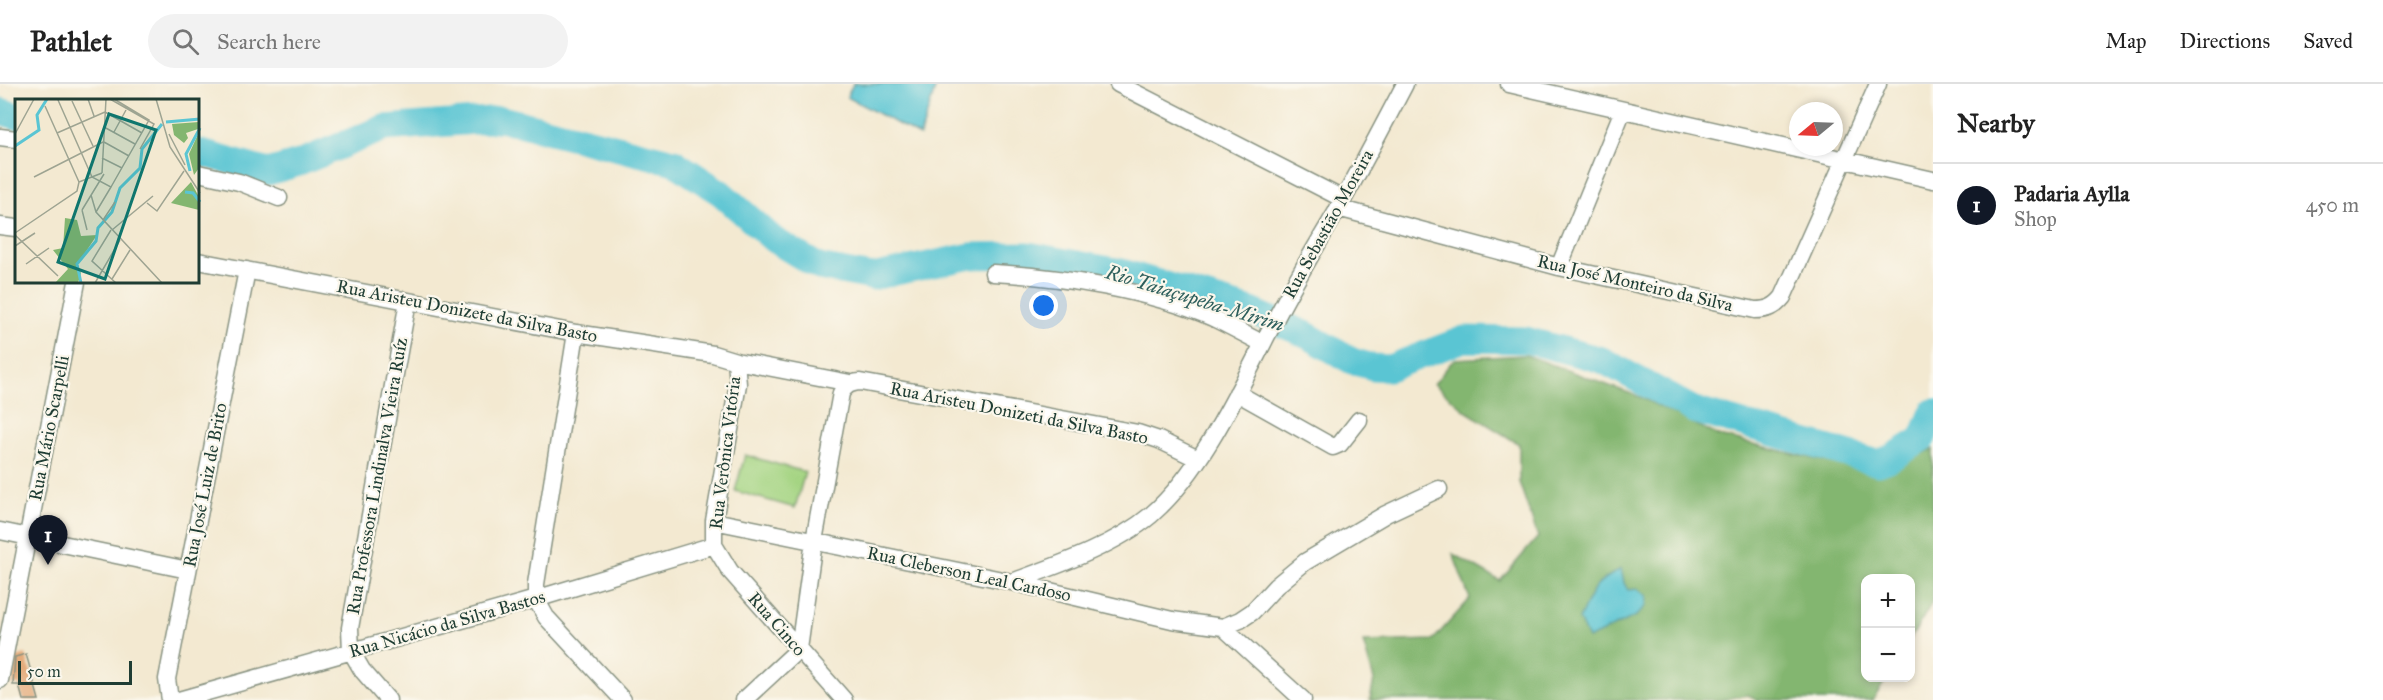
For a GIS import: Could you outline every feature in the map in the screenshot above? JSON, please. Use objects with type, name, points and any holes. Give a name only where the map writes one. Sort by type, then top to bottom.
[{"type":"street","name":"Rua José Monteiro da Silva","points":[[1118,84],[1341,204],[1559,267],[1755,310],[1775,307],[1783,297],[1845,160]]},
{"type":"street","name":"Rua Sebastião Moreira","points":[[1012,582],[1095,548],[1150,515],[1177,489],[1198,459],[1237,393],[1405,84]]},
{"type":"street","points":[[1509,84],[1933,180]]},
{"type":"street","points":[[1845,160],[1878,84]]},
{"type":"street","points":[[1559,267],[1623,110]]},
{"type":"street","points":[[0,137],[15,139]]},
{"type":"street","points":[[200,173],[239,182],[279,198]]},
{"type":"street","points":[[0,226],[15,228]]},
{"type":"street","name":"Rua Aristeu Donizete da Silva Basto","points":[[200,261],[576,333],[713,354],[736,362],[846,388]]},
{"type":"street","name":"Rua José Luiz de Brito","points":[[170,700],[167,679],[247,270]]},
{"type":"street","points":[[993,273],[1055,278],[1136,295],[1267,336]]},
{"type":"street","name":"Rua Mário Scarpelli","points":[[0,680],[77,284]]},
{"type":"street","name":"Rua Professora Lindinalva Vieira Ruíz","points":[[351,651],[350,628],[408,301]]},
{"type":"street","points":[[576,333],[536,584],[536,599],[546,617],[623,700]]},
{"type":"street","name":"Rua Verônica Vitória","points":[[714,545],[714,521],[738,384],[736,362]]},
{"type":"street","name":"Rua Aristeu Donizeti da Silva Basto","points":[[846,388],[860,382],[1138,434],[1159,440],[1198,459]]},
{"type":"street","points":[[744,700],[799,649],[814,541],[846,388]]},
{"type":"street","points":[[1237,393],[1333,447],[1340,444],[1359,420]]},
{"type":"street","points":[[1303,700],[1223,627],[1252,612],[1276,586],[1313,556],[1386,513],[1439,489]]},
{"type":"street","name":"Rua Cleberson Leal Cardoso","points":[[714,521],[1012,582],[1172,620],[1223,627]]},
{"type":"street","points":[[0,531],[188,570]]},
{"type":"street","name":"Rua Nicácio da Silva Bastos","points":[[179,700],[536,599],[714,545]]},
{"type":"street","name":"Rua Cinco","points":[[714,545],[730,571],[844,700]]},
{"type":"street","points":[[351,651],[362,670],[388,700]]},
{"type":"green space","points":[[1526,355],[1640,397],[1719,436],[1828,462],[1884,470],[1933,449],[1933,601],[1915,631],[1915,574],[1861,574],[1861,682],[1884,682],[1873,700],[1758,700],[1748,695],[1721,700],[1370,700],[1374,680],[1363,642],[1433,640],[1470,599],[1453,554],[1500,581],[1538,537],[1519,482],[1519,444],[1467,412],[1434,384],[1454,359]]},
{"type":"green space","points":[[745,455],[805,472],[795,508],[735,491]]},
{"type":"water","points":[[853,84],[934,84],[936,86],[920,136],[847,97]]},
{"type":"water","points":[[1621,569],[1628,590],[1638,589],[1647,596],[1646,606],[1636,616],[1588,639],[1579,619],[1587,601],[1604,579]]},
{"type":"building","points":[[26,654],[39,700],[23,700],[19,685],[13,685],[15,657]]},
{"type":"waterway","name":"Rio Taiaçupeba-Mirim","points":[[0,111],[15,116]]},
{"type":"waterway","name":"Rio Taiaçupeba-Mirim","points":[[200,153],[268,172],[299,163],[384,128],[502,119],[674,162],[721,193],[774,240],[819,267],[872,277],[971,256],[1028,255],[1122,272],[1251,311],[1305,334],[1352,361],[1373,367],[1389,368],[1464,339],[1526,340],[1602,360],[1694,410],[1878,463],[1891,458],[1922,439],[1933,412]]},
{"type":"place","name":"Padaria Aylla","points":[[48,565]]}]
